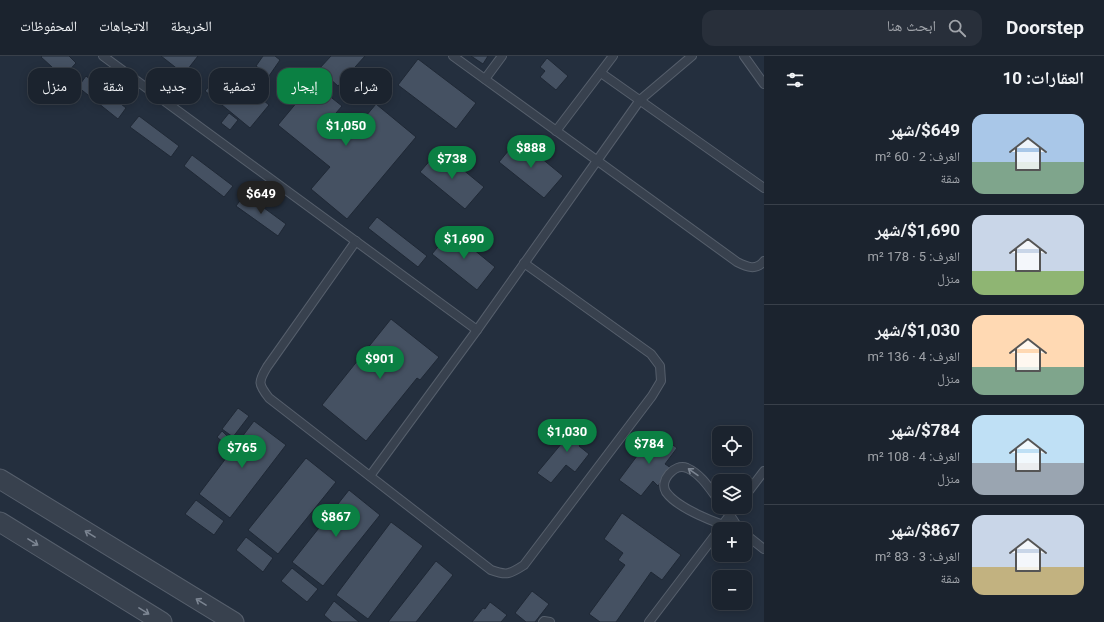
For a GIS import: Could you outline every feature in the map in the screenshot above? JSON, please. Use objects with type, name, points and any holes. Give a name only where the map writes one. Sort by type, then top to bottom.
[{"type":"street","points":[[0,479],[234,622]]},
{"type":"street","points":[[0,522],[162,622]]},
{"type":"lane","points":[[103,56],[476,330]]},
{"type":"lane","points":[[453,56],[737,262],[747,267],[755,267],[761,264],[764,260]]},
{"type":"lane","points":[[485,80],[502,56]]},
{"type":"lane","points":[[556,131],[613,56]]},
{"type":"lane","points":[[370,476],[640,100],[692,56]]},
{"type":"lane","points":[[744,56],[761,74],[764,84]]},
{"type":"lane","points":[[601,73],[764,188]]},
{"type":"lane","points":[[356,241],[267,367],[260,378],[262,388],[269,398],[491,570],[502,574],[513,572],[524,565],[652,396],[661,381],[660,366],[651,354],[524,263]]},
{"type":"lane","points":[[712,492],[704,481],[695,473],[686,468],[678,467],[671,472],[664,485],[665,491],[670,497],[712,523]]},
{"type":"lane","points":[[752,487],[764,471]]},
{"type":"lane","points":[[725,522],[730,515],[734,522]]},
{"type":"lane","points":[[649,622],[712,539]]},
{"type":"lane","points":[[752,540],[764,549]]},
{"type":"lane","points":[[543,622],[550,622]]},
{"type":"building","points":[[69,56],[76,63],[71,68],[53,68],[41,57]]},
{"type":"building","points":[[161,56],[198,56],[189,68],[176,68]]},
{"type":"building","points":[[263,56],[275,56],[280,60],[269,76],[269,68],[259,68],[256,66]]},
{"type":"building","points":[[331,56],[365,56],[354,68],[340,68],[340,84],[338,86],[332,81],[332,68],[320,68]]},
{"type":"building","points":[[471,56],[488,56],[483,64]]},
{"type":"building","points":[[547,58],[568,76],[556,90],[540,77],[545,71],[540,67]]},
{"type":"building","points":[[418,59],[476,103],[456,129],[398,85]]},
{"type":"building","points":[[86,76],[89,78],[89,96],[81,89],[81,83]]},
{"type":"building","points":[[209,86],[209,94],[205,91]]},
{"type":"building","points":[[332,98],[342,106],[336,113],[355,129],[376,104],[416,137],[347,219],[311,189],[330,167],[278,125],[296,104],[332,104]]},
{"type":"building","points":[[99,104],[121,104],[126,108],[118,119]]},
{"type":"building","points":[[221,104],[268,104],[269,105],[250,128]]},
{"type":"building","points":[[229,113],[238,120],[230,130],[221,123]]},
{"type":"building","points":[[139,116],[179,146],[171,157],[130,127]]},
{"type":"building","points":[[518,139],[563,176],[544,198],[499,162]]},
{"type":"building","points":[[439,150],[484,187],[465,209],[420,172]]},
{"type":"building","points":[[192,155],[233,186],[224,197],[184,166]]},
{"type":"building","points":[[245,194],[286,224],[278,236],[236,206]]},
{"type":"building","points":[[377,217],[427,256],[418,267],[368,228]]},
{"type":"building","points":[[451,231],[495,267],[477,290],[432,254]]},
{"type":"building","points":[[391,319],[439,357],[420,380],[417,378],[366,441],[322,405]]},
{"type":"building","points":[[238,408],[249,416],[233,437],[222,429]]},
{"type":"building","points":[[582,419],[593,428],[579,446],[589,454],[575,472],[566,465],[551,483],[537,473]]},
{"type":"building","points":[[254,421],[286,445],[230,518],[199,494]]},
{"type":"building","points":[[222,431],[230,439],[225,444],[217,437]]},
{"type":"building","points":[[655,432],[677,448],[665,464],[671,468],[658,486],[653,481],[641,496],[619,480]]},
{"type":"building","points":[[306,458],[336,482],[278,554],[248,530]]},
{"type":"building","points":[[349,490],[380,515],[323,586],[292,562]]},
{"type":"building","points":[[196,500],[224,521],[214,535],[185,514]]},
{"type":"building","points":[[622,513],[681,555],[662,580],[651,572],[616,622],[600,622],[589,614],[625,565],[618,560],[623,553],[604,539]]},
{"type":"building","points":[[391,522],[423,546],[368,619],[336,595]]},
{"type":"building","points":[[246,537],[273,558],[263,572],[236,550]]},
{"type":"building","points":[[436,561],[453,575],[416,622],[388,622]]},
{"type":"building","points":[[292,568],[318,589],[307,602],[281,581]]},
{"type":"building","points":[[532,591],[549,604],[535,622],[526,622],[515,613]]},
{"type":"building","points":[[334,601],[359,622],[332,622],[324,615]]},
{"type":"building","points":[[490,602],[507,615],[501,622],[472,622],[483,608],[485,609]]}]
